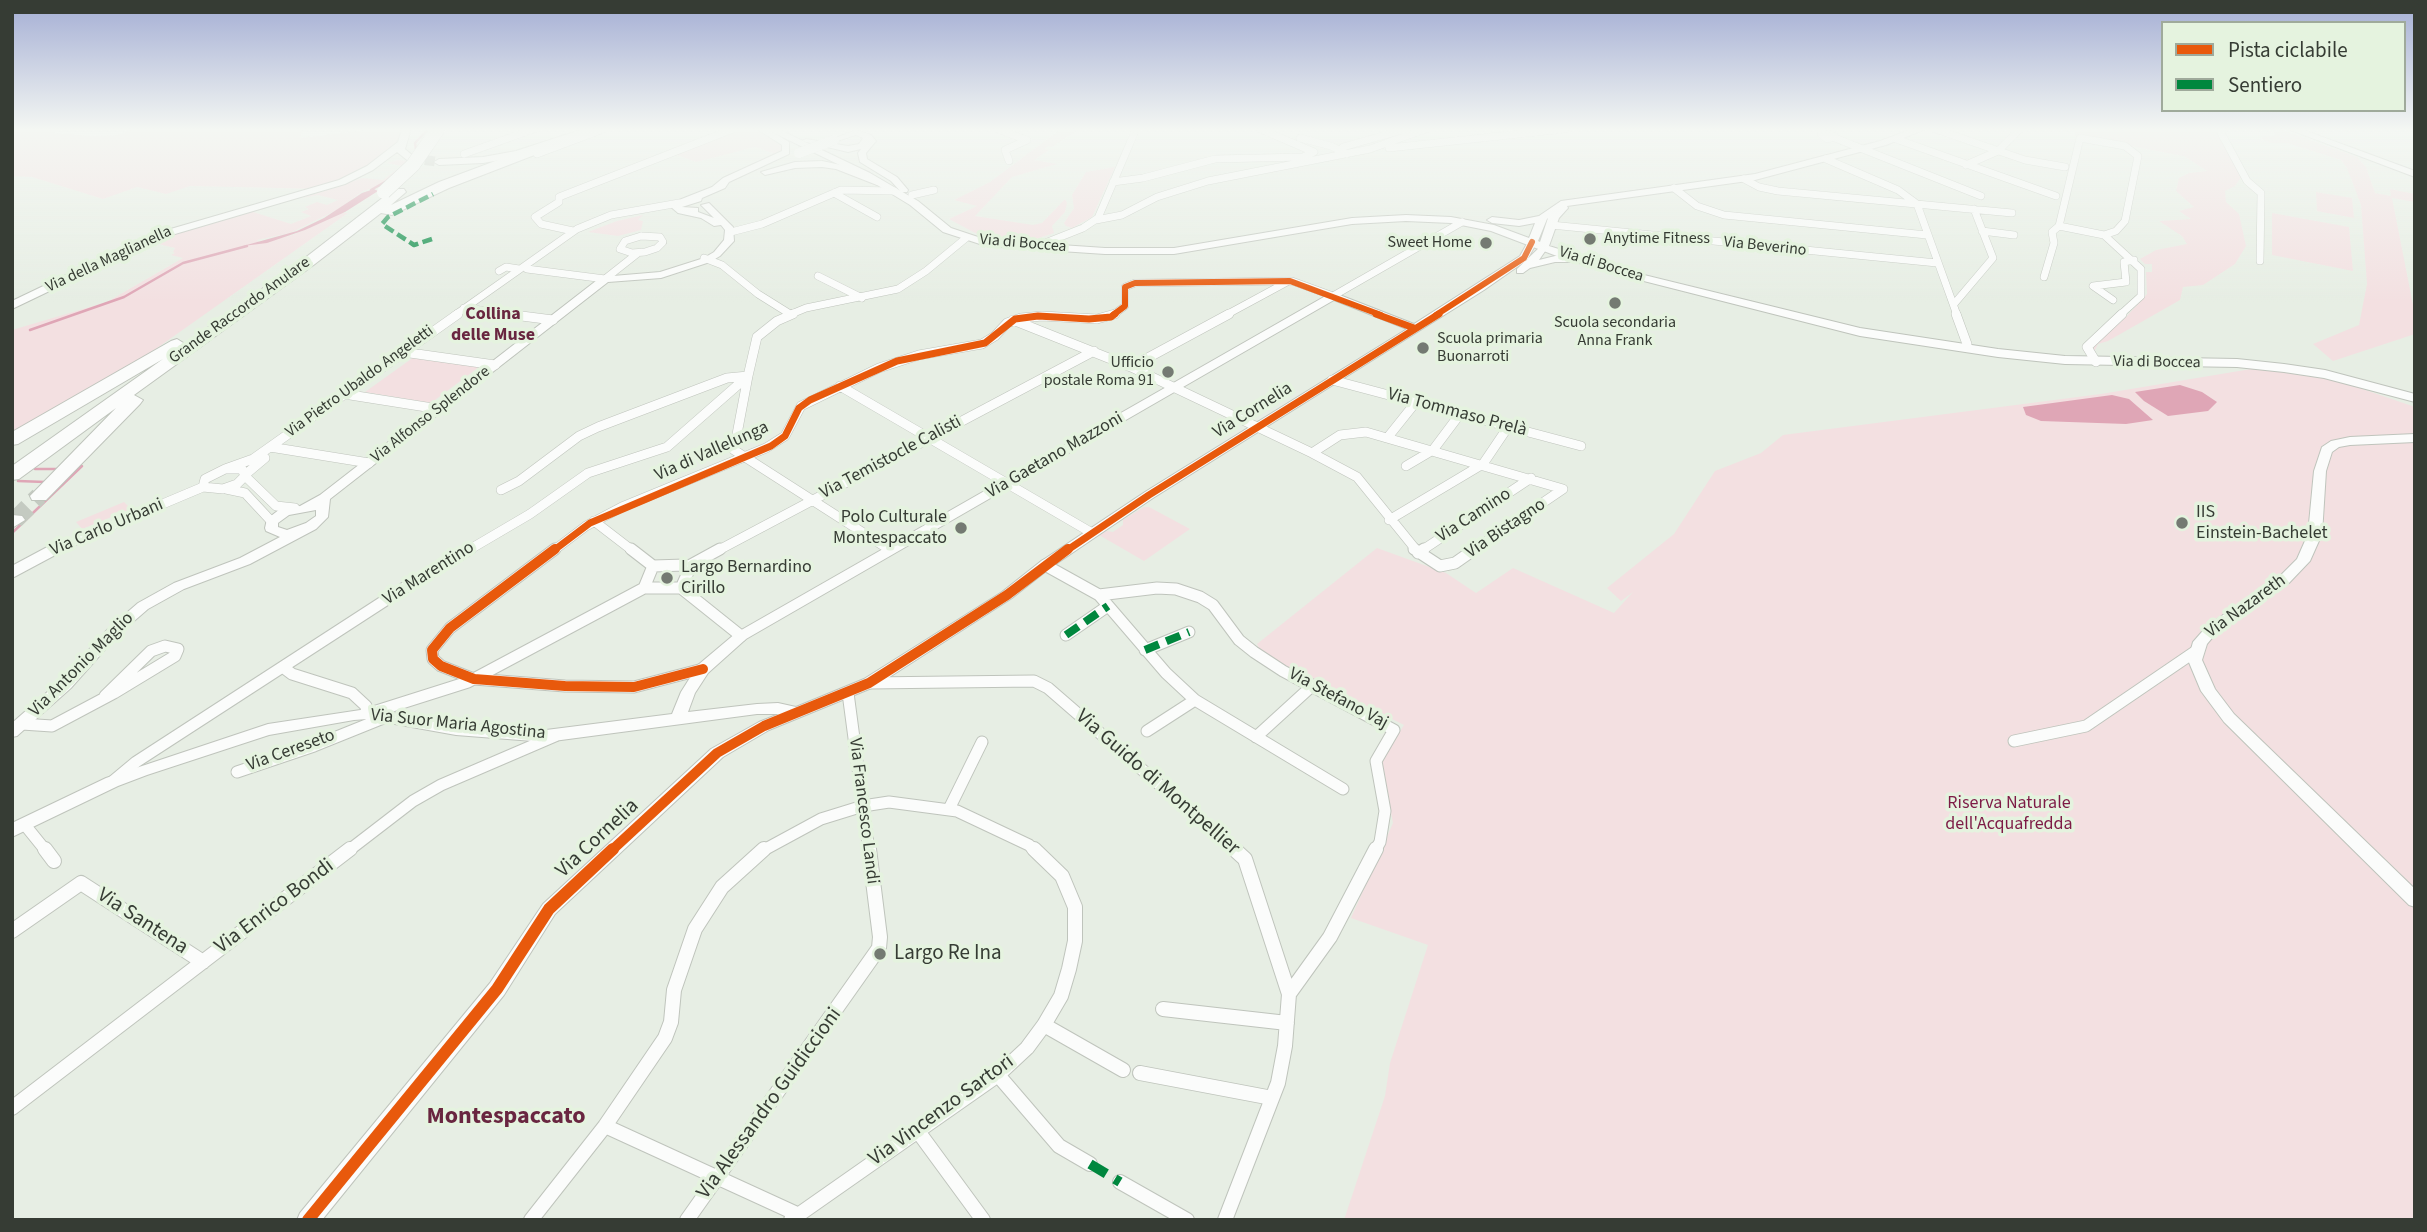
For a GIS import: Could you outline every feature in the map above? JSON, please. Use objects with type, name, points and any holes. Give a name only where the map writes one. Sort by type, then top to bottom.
[{"type":"highway","name":"Grande Raccordo Anulare","points":[[12,461],[396,186]]},
{"type":"highway","name":"Grande Raccordo Anulare","points":[[12,475],[306,264],[399,186]]},
{"type":"highway","points":[[306,264],[408,201],[444,186]]},
{"type":"highway","points":[[39,496],[151,383],[202,339]]},
{"type":"highway","points":[[12,440],[177,344]]},
{"type":"main road","name":"Via della Maglianella","points":[[12,306],[154,237],[330,186]]},
{"type":"main road","name":"Via di Boccea","points":[[889,186],[903,192],[939,225],[966,238],[990,243],[1174,251],[1352,221],[1406,218],[1465,220],[1539,241]]},
{"type":"main road","name":"Via di Boccea","points":[[892,186],[962,231],[989,239],[1036,245],[1126,247],[1188,244],[1370,216],[1424,215],[1465,220],[1539,241],[1581,258],[1847,329],[1998,353],[2094,359],[2271,362],[2331,371],[2415,396]]},
{"type":"main road","points":[[1539,241],[1546,222],[1571,202],[1687,186]]},
{"type":"main road","points":[[1465,220],[1546,222]]},
{"type":"main road","points":[[1546,222],[1558,241],[1581,258]]},
{"type":"main road","name":"Via di Boccea","points":[[1581,258],[1844,324],[1966,344],[2094,359]]},
{"type":"street","points":[[433,194],[453,186]]},
{"type":"street","points":[[573,231],[541,224],[534,218],[559,202],[559,197],[586,186]]},
{"type":"street","points":[[684,206],[720,186]]},
{"type":"street","points":[[684,206],[706,204],[719,191],[730,186]]},
{"type":"street","points":[[899,186],[903,192]]},
{"type":"street","points":[[1096,220],[1111,186]]},
{"type":"street","points":[[1036,245],[1096,220],[1122,215],[1172,192],[1191,186]]},
{"type":"street","points":[[1762,186],[1771,190],[2012,213]]},
{"type":"street","points":[[1889,186],[1902,192],[1917,204],[1966,344]]},
{"type":"street","points":[[1957,186],[1981,196]]},
{"type":"street","points":[[2028,186],[2056,196]]},
{"type":"street","points":[[2044,277],[2054,243],[2052,232],[2059,226],[2068,186]]},
{"type":"street","points":[[2104,235],[2116,231],[2125,221],[2132,186]]},
{"type":"street","points":[[2253,186],[2261,193],[2260,261]]},
{"type":"street","points":[[1674,188],[1697,206],[1724,215],[1927,236]]},
{"type":"street","points":[[731,232],[746,230],[834,193],[852,189],[903,192],[934,190]]},
{"type":"street","points":[[834,193],[877,217]]},
{"type":"street","points":[[706,204],[726,223],[731,232]]},
{"type":"street","points":[[684,206],[711,219],[721,230],[719,244],[706,259]]},
{"type":"street","name":"Via Pietro Ubaldo Angeletti","points":[[223,489],[237,484],[275,447],[573,231],[611,215],[684,206]]},
{"type":"street","name":"Via Pietro Ubaldo Angeletti","points":[[523,269],[600,222],[684,206]]},
{"type":"street","points":[[1954,304],[1992,262],[1973,209]]},
{"type":"street","name":"Via Gaetano Mazzoni","points":[[677,720],[688,692],[703,668],[741,636],[1465,220]]},
{"type":"street","name":"Via Beverino","points":[[1546,222],[1937,263]]},
{"type":"street","points":[[2059,226],[2104,235],[2141,269],[2141,296],[2087,347],[2094,359]]},
{"type":"street","points":[[1982,231],[2014,234]]},
{"type":"street","points":[[499,271],[506,267],[605,279],[648,277],[685,268],[706,259],[724,248],[731,232]]},
{"type":"street","points":[[1505,232],[1520,243],[1527,253]]},
{"type":"street","points":[[1063,235],[1064,240],[1072,246]]},
{"type":"street","name":"Via Alfonso Splendore","points":[[304,530],[320,519],[322,504],[369,463],[638,253],[657,248],[663,239],[641,236],[625,241],[620,246],[626,253],[638,253]]},
{"type":"street","points":[[890,550],[734,448],[757,337],[767,327],[790,314],[904,286],[966,238]]},
{"type":"street","name":"Via Cornelia","points":[[308,1220],[497,989],[551,906],[717,752],[796,712],[869,683],[1007,595],[1091,533],[1480,288],[1519,262],[1539,241]]},
{"type":"street","name":"Via Cornelia","points":[[1480,288],[1530,265],[1539,241]]},
{"type":"street","points":[[1530,265],[1555,259],[1581,258]]},
{"type":"street","points":[[706,259],[722,265],[758,295],[790,314]]},
{"type":"street","points":[[2113,300],[2093,286],[2126,282],[2124,262],[2134,260]]},
{"type":"street","points":[[818,276],[862,298]]},
{"type":"street","points":[[1130,367],[1290,281]]},
{"type":"street","points":[[1013,320],[1038,316],[1089,319],[1111,317],[1125,306],[1125,287],[1135,283],[1290,281],[1414,328]]},
{"type":"street","points":[[468,309],[553,320]]},
{"type":"street","name":"Via Bistagno","points":[[1013,320],[1130,367],[1357,477],[1418,553],[1437,566],[1451,565],[1563,490],[1561,487],[1531,478],[1366,432],[1349,432],[1312,453]]},
{"type":"street","name":"Via di Vallelunga","points":[[474,679],[437,663],[432,650],[437,641],[550,551],[594,521],[747,457],[785,436],[801,406],[840,386],[904,359],[985,343],[1013,320]]},
{"type":"street","name":"Via Temistocle Calisti","points":[[689,566],[1094,351]]},
{"type":"street","points":[[408,352],[495,365]]},
{"type":"street","points":[[501,490],[519,481],[579,436],[690,391],[730,377],[748,376]]},
{"type":"street","name":"Via Marentino","points":[[112,782],[127,769],[412,583],[538,509],[588,473],[664,449],[748,376]]},
{"type":"street","name":"Via Tommaso Prelà","points":[[1332,380],[1581,446]]},
{"type":"street","points":[[840,386],[1091,533]]},
{"type":"street","points":[[348,395],[439,409]]},
{"type":"street","points":[[1388,437],[1416,402]]},
{"type":"street","points":[[1406,466],[1433,450],[1460,414]]},
{"type":"street","points":[[1389,520],[1483,464],[1508,427]]},
{"type":"street","name":"Via Nazareth","points":[[2415,438],[2356,440],[2328,449],[2321,465],[2315,534],[2303,561],[2284,580],[2212,629],[2196,651],[2196,665],[2201,677],[2211,696],[2229,719],[2415,900]]},
{"type":"street","points":[[275,447],[369,463]]},
{"type":"street","name":"Via Pietro Ubaldo Angeletti","points":[[203,487],[205,479],[275,447]]},
{"type":"street","points":[[225,469],[242,469],[276,506],[300,508],[322,504]]},
{"type":"street","name":"Via Camino","points":[[1418,553],[1531,478]]},
{"type":"street","points":[[203,487],[244,493],[283,534],[304,530]]},
{"type":"street","name":"Via Carlo Urbani","points":[[12,572],[51,551],[203,487]]},
{"type":"street","name":"Via Antonio Maglio","points":[[219,570],[253,549],[272,525],[300,508]]},
{"type":"street","points":[[594,521],[653,566],[689,566],[681,588]]},
{"type":"street","name":"Via Antonio Maglio","points":[[17,728],[75,676],[134,613],[179,586],[251,558],[304,530]]},
{"type":"street","points":[[1045,565],[1099,595],[1145,650],[1195,700],[1343,789]]},
{"type":"street","points":[[644,588],[653,566]]},
{"type":"street","points":[[284,668],[292,674],[352,693],[366,706],[367,714],[474,679],[644,588],[681,588],[741,636]]},
{"type":"street","name":"Via Stefano Vaj","points":[[1099,595],[1157,588],[1176,589],[1200,597],[1213,605],[1244,645],[1283,671],[1395,732],[1376,760],[1385,811],[1380,842],[1330,937],[1289,994]]},
{"type":"street","points":[[1066,635],[1108,606]]},
{"type":"street","points":[[1145,650],[1189,632]]},
{"type":"street","name":"Via Antonio Maglio","points":[[17,728],[52,726],[146,674],[175,656],[178,649],[164,646],[155,649],[106,696]]},
{"type":"street","points":[[2014,741],[2086,726],[2196,651]]},
{"type":"street","points":[[474,679],[624,687],[661,681],[703,668]]},
{"type":"street","points":[[133,669],[146,674]]},
{"type":"street","name":"Via Guido di Montpellier","points":[[869,683],[1015,679],[1034,681],[1048,688],[1245,859],[1289,994],[1282,1063],[1272,1098],[1225,1220]]},
{"type":"street","points":[[1256,737],[1312,685]]},
{"type":"street","name":"Via Francesco Landi","points":[[848,693],[880,942],[876,956],[853,988]]},
{"type":"street","points":[[1147,731],[1195,700]]},
{"type":"street","name":"Via Suor Maria Agostina","points":[[19,828],[112,782],[268,730],[367,714],[456,729],[555,736],[757,709],[782,708],[796,712]]},
{"type":"street","name":"Via Cereseto","points":[[236,772],[314,746],[386,717]]},
{"type":"street","name":"Via Enrico Bondi","points":[[12,1108],[419,797],[555,736]]},
{"type":"street","points":[[948,808],[982,742]]},
{"type":"street","name":"Via Vincenzo Sartori","points":[[531,1220],[605,1126],[665,1038],[671,1022],[674,990],[685,951],[700,920],[722,887],[753,859],[787,835],[821,819],[863,806],[899,802],[948,808],[1029,845],[1058,870],[1069,889],[1074,907],[1074,948],[1061,996],[1044,1025],[1027,1048],[998,1075],[794,1217]]},
{"type":"street","points":[[19,828],[54,861]]},
{"type":"street","name":"Via Santena","points":[[12,931],[81,883],[203,962]]},
{"type":"street","name":"Via Alessandro Guidiccioni","points":[[687,1220],[853,988]]},
{"type":"street","points":[[1163,1009],[1287,1024]]},
{"type":"street","points":[[1044,1025],[1123,1070]]},
{"type":"street","points":[[1140,1073],[1272,1098]]},
{"type":"street","points":[[998,1075],[1059,1146],[1090,1164]]},
{"type":"street","points":[[605,1126],[718,1177],[794,1217]]},
{"type":"street","points":[[917,1130],[983,1220]]},
{"type":"street","points":[[1121,1182],[1187,1220]]},
{"type":"green space","points":[[63,186],[189,186],[166,194],[137,187],[103,199]]},
{"type":"green space","points":[[212,186],[326,186],[321,189]]},
{"type":"green space","points":[[337,186],[379,186],[363,191],[337,210],[290,233],[257,240],[259,242],[251,245],[293,235],[340,213],[348,213],[150,353],[12,436],[12,330],[107,302],[183,258],[171,255],[175,253],[175,248],[150,242],[250,211],[291,224],[311,216],[301,212],[309,209],[305,207],[317,202],[327,205],[338,200],[318,195],[302,198]]},
{"type":"green space","points":[[981,186],[1003,186],[975,216],[1033,225],[1042,223],[1065,199],[1067,203],[1065,212],[1052,226],[1054,233],[1033,240],[977,234],[949,219],[977,206],[954,200]]},
{"type":"green space","points":[[1077,186],[1106,186],[1092,217],[1072,228],[1064,223],[1074,208],[1072,195]]},
{"type":"green space","points":[[2177,186],[2234,186],[2225,191],[2226,202],[2239,214],[2246,246],[2235,264],[2203,285],[2183,287],[2180,300],[2098,344],[2094,352],[2092,346],[2126,317],[2147,294],[2146,272],[2152,272],[2152,264],[2145,264],[2140,259],[2156,250],[2187,244],[2182,236],[2159,221],[2191,219],[2179,211],[2194,207],[2176,191]]},
{"type":"green space","points":[[2354,186],[2373,186],[2375,193],[2391,196],[2390,189],[2415,194],[2415,202],[2392,198],[2415,315],[2415,334],[2333,361],[2313,344],[2359,325],[2367,284],[2361,205]]},
{"type":"green space","points":[[2316,192],[2352,198],[2354,218],[2317,211]]},
{"type":"green space","points":[[2272,213],[2349,227],[2353,271],[2272,255]]},
{"type":"green space","points":[[643,215],[638,220],[643,221],[641,230],[618,236],[588,232],[617,221]]},
{"type":"green space","points":[[414,357],[479,367],[431,403],[365,392]]},
{"type":"green space","name":"Riserva Naturale dell'Acquafredda","points":[[2257,368],[2336,380],[2415,407],[2415,1220],[1344,1220],[1385,1096],[1390,1063],[1428,945],[1351,918],[1393,823],[1381,761],[1404,725],[1262,654],[1257,644],[1377,548],[1446,573],[1476,593],[1513,568],[1614,613],[1633,592],[1621,601],[1607,588],[1674,534],[1715,471],[1761,453],[1783,435],[2101,394]]},
{"type":"green space","points":[[124,502],[131,509],[82,529],[76,522]]},
{"type":"green space","points":[[1144,507],[1149,507],[1190,529],[1144,561],[1099,535],[1107,531],[1113,532],[1123,525],[1123,520]]},
{"type":"shaded area","points":[[374,189],[378,191],[345,212],[305,230],[267,243],[243,246],[297,231],[324,218],[362,193]]},
{"type":"shaded area","points":[[2180,385],[2202,392],[2217,402],[2208,411],[2168,416],[2135,392]]},
{"type":"shaded area","points":[[2112,395],[2129,399],[2153,420],[2126,424],[2041,421],[2026,415],[2023,407]]},
{"type":"waterway","points":[[371,190],[377,186]]},
{"type":"waterway","points":[[30,330],[124,297],[183,263],[247,246]]},
{"type":"waterway","points":[[12,533],[82,466]]},
{"type":"waterway","points":[[35,469],[59,469]]},
{"type":"waterway","points":[[18,481],[45,482]]},
{"type":"tunnel","points":[[15,520],[39,496]]},
{"type":"marked path","points":[[432,239],[414,245],[382,224],[388,217],[433,194]]},
{"type":"marked path","points":[[1066,635],[1108,606]]},
{"type":"marked path","points":[[1145,650],[1189,632]]},
{"type":"marked path","points":[[1090,1164],[1120,1182]]},
{"type":"cycle path","points":[[308,1220],[497,989],[549,909],[717,753],[764,726],[869,683],[1007,595],[1045,565],[1149,495],[1480,288],[1524,258],[1532,242]]},
{"type":"cycle path","points":[[703,669],[634,687],[565,686],[474,679],[441,666],[433,659],[432,650],[450,628],[590,523],[771,446],[785,436],[799,408],[810,400],[897,361],[985,343],[1015,319],[1038,316],[1089,319],[1111,317],[1125,306],[1125,287],[1135,283],[1290,281],[1414,328]]},
{"type":"place","name":"Anytime Fitness","points":[[1590,239]]},
{"type":"place","name":"Sweet Home","points":[[1486,243]]},
{"type":"place","name":"Scuola secondaria Anna Frank","points":[[1615,303]]},
{"type":"place","name":"Scuola primaria Buonarroti","points":[[1423,348]]},
{"type":"place","name":"Ufficio postale Roma 91","points":[[1168,372]]},
{"type":"place","name":"IIS Einstein-Bachelet","points":[[2182,523]]},
{"type":"place","name":"Polo Culturale Montespaccato","points":[[961,528]]},
{"type":"place","name":"Largo Bernardino Cirillo","points":[[667,578]]},
{"type":"place","name":"Largo Re Ina","points":[[880,954]]},
{"type":"district","name":"Collina delle Muse","points":[[493,325]]},
{"type":"district","name":"Montespaccato","points":[[506,1118]]}]
